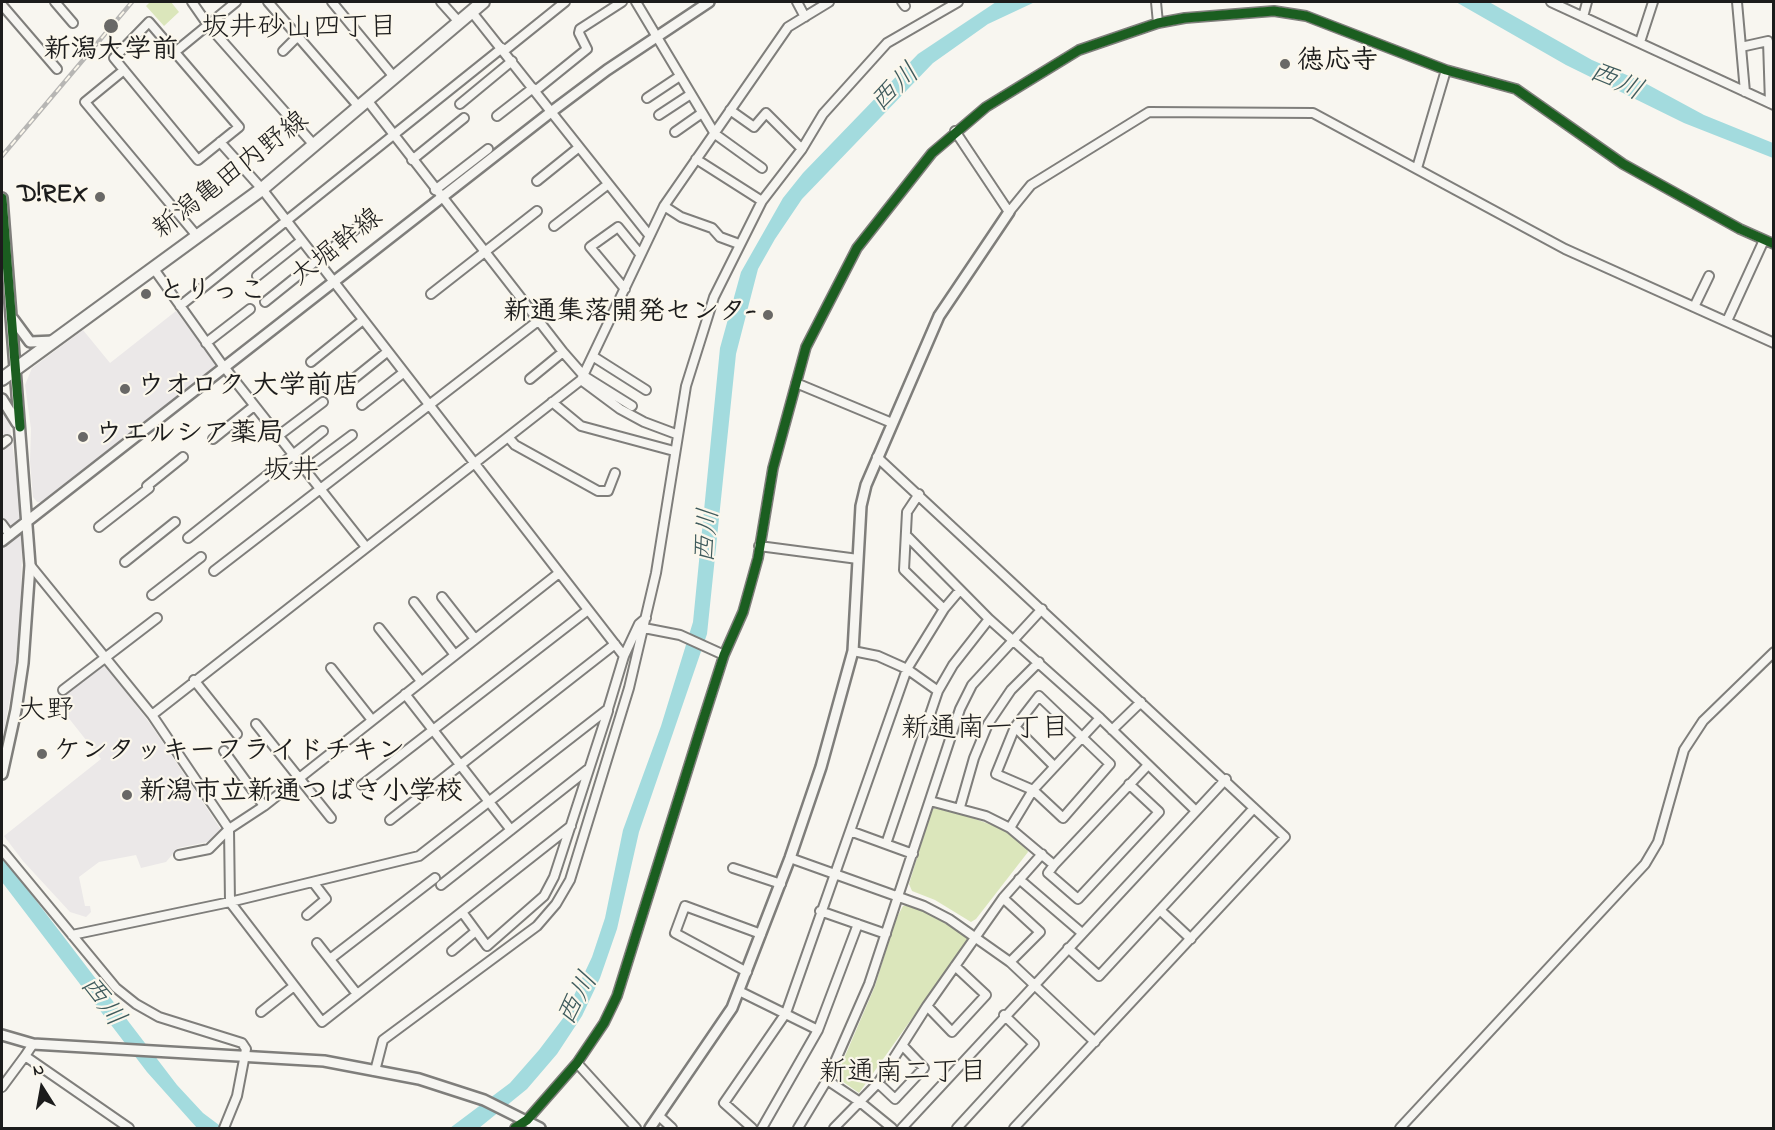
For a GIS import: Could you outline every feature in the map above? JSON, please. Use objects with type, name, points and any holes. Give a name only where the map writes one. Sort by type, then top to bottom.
[{"type":"main road","name":"新潟亀田内野線","points":[[2,379],[262,189],[483,2]]},
{"type":"street","points":[[55,2],[73,23]]},
{"type":"street","points":[[192,2],[208,25],[314,145]]},
{"type":"street","points":[[175,52],[236,2]]},
{"type":"street","points":[[268,2],[393,135],[583,378],[628,413],[676,434]]},
{"type":"street","points":[[332,2],[393,77]]},
{"type":"street","points":[[441,2],[459,22]]},
{"type":"street","points":[[180,306],[393,135],[565,2]]},
{"type":"street","points":[[497,116],[587,49],[579,33],[580,28],[622,2]]},
{"type":"street","points":[[636,2],[715,134],[762,168]]},
{"type":"street","name":"大堀幹線","points":[[2,541],[333,282],[438,193],[657,35],[709,2]]},
{"type":"street","points":[[797,2],[805,17]]},
{"type":"street","points":[[152,715],[583,378],[664,206],[788,27],[829,2]]},
{"type":"street","points":[[375,1071],[383,1041],[537,926],[556,904],[573,868],[629,688],[644,628],[666,513],[676,434],[686,386],[714,297],[762,201],[802,148],[823,114],[887,44],[958,2]]},
{"type":"street","points":[[1156,2],[1158,23]]},
{"type":"street","points":[[1551,2],[1772,104],[1768,41],[1741,47]]},
{"type":"street","points":[[1583,17],[1587,2]]},
{"type":"street","points":[[1640,42],[1653,2]]},
{"type":"street","points":[[1737,2],[1745,92]]},
{"type":"street","points":[[2,5],[57,69]]},
{"type":"street","points":[[471,11],[649,235]]},
{"type":"street","points":[[515,1128],[527,1120],[577,1063],[604,1023],[621,985],[724,656],[743,612],[759,546],[773,468],[806,347],[857,248],[932,153],[955,131],[986,107],[1079,50],[1158,23],[1185,18],[1274,11],[1306,16],[1446,70],[1516,89],[1623,164],[1740,230],[1773,244]]},
{"type":"street","points":[[149,22],[175,52],[239,127],[198,160],[114,58],[149,22]]},
{"type":"street","points":[[283,51],[298,36]]},
{"type":"street","points":[[460,104],[512,61]]},
{"type":"street","points":[[124,70],[84,102],[197,236]]},
{"type":"street","points":[[1417,168],[1446,70]]},
{"type":"street","points":[[647,98],[680,76]]},
{"type":"street","points":[[659,115],[691,94]]},
{"type":"street","points":[[730,110],[754,127],[766,113],[802,148]]},
{"type":"street","points":[[650,1128],[717,1032],[739,991],[790,858],[821,767],[853,651],[861,506],[877,457],[939,316],[1009,212],[1031,185],[1149,112],[1313,113],[1564,249],[1773,343]]},
{"type":"street","points":[[675,132],[702,113]]},
{"type":"street","points":[[412,160],[464,118]]},
{"type":"street","points":[[955,131],[1009,212]]},
{"type":"street","points":[[220,142],[262,189],[624,656]]},
{"type":"street","points":[[537,181],[578,148]]},
{"type":"street","points":[[438,193],[488,149]]},
{"type":"street","points":[[696,159],[762,201]]},
{"type":"street","points":[[554,226],[607,185]]},
{"type":"street","points":[[2,198],[30,565],[23,663],[4,748],[2,774]]},
{"type":"street","points":[[664,206],[681,217],[712,228],[720,237],[739,244]]},
{"type":"street","points":[[431,294],[537,211]]},
{"type":"street","points":[[265,302],[367,220]]},
{"type":"street","points":[[625,289],[590,247],[618,227],[640,254]]},
{"type":"street","points":[[1727,321],[1764,240]]},
{"type":"street","points":[[257,276],[301,241]]},
{"type":"street","points":[[154,269],[224,367],[366,547]]},
{"type":"street","points":[[1694,307],[1709,276]]},
{"type":"street","points":[[206,343],[250,309]]},
{"type":"street","points":[[12,317],[30,342],[55,340]]},
{"type":"street","points":[[311,362],[363,321]]},
{"type":"street","points":[[214,571],[320,488],[430,407],[538,321]]},
{"type":"street","points":[[346,385],[387,352]]},
{"type":"street","points":[[530,378],[562,352]]},
{"type":"street","points":[[594,357],[646,390]]},
{"type":"street","points":[[362,405],[403,373]]},
{"type":"street","points":[[583,378],[632,406]]},
{"type":"street","points":[[796,383],[892,423]]},
{"type":"street","points":[[2,399],[20,428]]},
{"type":"street","points":[[278,436],[323,402]]},
{"type":"street","points":[[552,402],[581,426],[674,451]]},
{"type":"street","points":[[213,439],[254,406]]},
{"type":"street","points":[[188,538],[324,431]]},
{"type":"street","points":[[305,470],[352,435]]},
{"type":"street","points":[[508,437],[515,445],[598,491],[608,491],[615,473]]},
{"type":"street","points":[[877,457],[1226,779],[1285,837],[1014,1128]]},
{"type":"street","points":[[99,527],[183,458]]},
{"type":"street","points":[[919,494],[907,512],[904,570],[944,609]]},
{"type":"street","points":[[125,562],[175,522]]},
{"type":"street","points":[[2,524],[10,535]]},
{"type":"street","points":[[906,535],[989,619],[1100,718],[1195,810]]},
{"type":"street","points":[[759,546],[858,559]]},
{"type":"street","points":[[152,596],[201,557]]},
{"type":"street","points":[[30,565],[152,715],[229,829],[230,902],[322,1022],[571,826]]},
{"type":"street","points":[[179,855],[209,849],[229,829],[264,806],[559,573]]},
{"type":"street","points":[[752,1128],[724,1103],[786,1013],[907,669],[944,609],[960,590]]},
{"type":"street","points":[[442,597],[475,639]]},
{"type":"street","points":[[414,602],[454,654]]},
{"type":"street","points":[[798,1128],[827,1080],[869,984],[960,709],[972,685],[1042,609]]},
{"type":"street","points":[[362,785],[588,610]]},
{"type":"street","points":[[63,690],[157,618]]},
{"type":"street","points":[[462,912],[487,946],[544,896],[554,877],[571,826],[624,656],[639,624],[646,618]]},
{"type":"street","points":[[886,844],[938,691],[953,665],[989,619]]},
{"type":"street","points":[[379,628],[420,681]]},
{"type":"street","points":[[644,628],[680,635],[724,656]]},
{"type":"street","points":[[390,820],[615,644]]},
{"type":"street","points":[[853,651],[878,656],[907,669],[938,691]]},
{"type":"street","points":[[1400,1128],[1645,864],[1658,842],[1684,750],[1703,721],[1773,652]]},
{"type":"street","points":[[960,807],[974,758],[988,724],[1011,690],[1038,662]]},
{"type":"street","points":[[331,668],[372,720]]},
{"type":"street","points":[[194,680],[237,734]]},
{"type":"street","points":[[405,694],[511,830]]},
{"type":"street","points":[[1039,696],[1110,764],[1063,818],[1033,790],[996,774],[1015,727],[1039,696]]},
{"type":"street","points":[[1112,730],[1141,702]]},
{"type":"street","points":[[72,935],[230,902],[419,856],[608,709]]},
{"type":"street","points":[[1010,828],[1033,790],[1100,718]]},
{"type":"street","points":[[256,724],[331,818]]},
{"type":"street","points":[[1015,727],[1054,766]]},
{"type":"street","points":[[224,751],[264,806]]},
{"type":"street","points":[[1129,784],[1159,812],[1078,899],[1048,873],[1129,784],[1148,765]]},
{"type":"street","points":[[330,959],[511,830],[589,769]]},
{"type":"street","points":[[902,1128],[1226,779]]},
{"type":"street","points":[[930,801],[960,807],[1010,828],[1054,865]]},
{"type":"street","points":[[1068,948],[1099,976],[1254,808]]},
{"type":"street","points":[[850,831],[913,854]]},
{"type":"street","points":[[2,850],[116,988],[136,1004],[159,1017],[242,1043],[246,1048],[237,1096],[225,1127]]},
{"type":"street","points":[[834,1128],[878,1083],[927,1006],[1002,898],[1042,854]]},
{"type":"street","points":[[790,858],[924,906],[976,936],[1035,984],[1095,1042]]},
{"type":"street","points":[[733,868],[780,884]]},
{"type":"street","points":[[1019,879],[1082,933]]},
{"type":"street","points":[[307,915],[326,899],[313,882]]},
{"type":"street","points":[[1002,898],[1040,932],[1010,962]]},
{"type":"street","points":[[747,972],[675,933],[685,906],[761,934]]},
{"type":"street","points":[[820,911],[886,934]]},
{"type":"street","points":[[1161,911],[1191,939]]},
{"type":"street","points":[[762,1128],[818,1030],[858,924]]},
{"type":"street","points":[[452,951],[476,931]]},
{"type":"street","points":[[317,943],[357,994]]},
{"type":"street","points":[[927,1006],[952,1032],[986,995],[955,966]]},
{"type":"street","points":[[261,1012],[294,986]]},
{"type":"street","points":[[739,991],[818,1030]]},
{"type":"street","points":[[957,1128],[1034,1044],[1004,1016]]},
{"type":"street","points":[[2,1035],[33,1044],[324,1061],[419,1079],[484,1100],[515,1113],[540,1128]]},
{"type":"street","points":[[2,1087],[33,1044]]},
{"type":"street","points":[[878,1083],[895,1099],[924,1068],[903,1046]]},
{"type":"street","points":[[26,1056],[129,1128]]},
{"type":"street","points":[[577,1063],[636,1128]]},
{"type":"street","points":[[827,1080],[860,1102],[892,1128]]},
{"type":"street","points":[[659,1116],[672,1128]]},
{"type":"shaded area","points":[[176,311],[218,367],[43,502],[37,502],[33,497],[30,461],[31,429],[25,385],[32,368],[83,330],[110,363]]},
{"type":"shaded area","points":[[2,405],[9,419],[22,517],[2,536]]},
{"type":"shaded area","points":[[19,534],[22,537],[21,611],[14,676],[2,742],[2,546]]},
{"type":"shaded area","name":"新潟市立新通つばさ小学校","points":[[105,664],[151,725],[222,831],[207,842],[178,848],[166,862],[141,868],[136,855],[99,862],[79,877],[85,906],[90,906],[91,912],[86,917],[70,912],[23,861],[4,836],[101,759],[56,702]]},
{"type":"green space","points":[[150,2],[171,2],[179,12],[164,26],[146,6]]},
{"type":"green space","points":[[942,807],[1000,828],[1026,846],[1028,852],[976,919],[971,922],[935,900],[912,891],[909,884],[932,809]]},
{"type":"green space","points":[[911,904],[967,936],[967,941],[859,1093],[836,1077],[875,986],[895,921],[903,906]]},
{"type":"water","name":"西川","points":[[996,2],[1035,2],[988,24],[933,63],[802,199],[758,269],[736,354],[707,634],[639,832],[617,929],[600,978],[582,1016],[557,1054],[527,1089],[479,1128],[450,1128],[510,1083],[539,1050],[564,1017],[592,957],[605,918],[623,830],[661,726],[693,622],[720,348],[741,272],[783,198],[803,173],[918,54]]},
{"type":"water","name":"西川","points":[[1456,2],[1489,2],[1592,60],[1643,82],[1704,115],[1773,143],[1773,158],[1684,123],[1566,65]]},
{"type":"water","name":"西川","points":[[2,856],[177,1085],[203,1113],[223,1128],[197,1128],[147,1072],[2,882]]},
{"type":"railway","points":[[2,156],[132,2]]},
{"type":"cycle path","points":[[515,1128],[527,1120],[577,1063],[604,1023],[617,996],[724,655],[743,612],[758,558],[773,468],[806,347],[857,248],[932,153],[986,107],[1079,50],[1158,23],[1185,18],[1274,11],[1306,16],[1446,70],[1516,89],[1623,164],[1740,229],[1774,244]]},
{"type":"cycle path","points":[[2,198],[20,427]]},
{"type":"place","name":"新潟大学前","points":[[111,26]]},
{"type":"place","name":"徳応寺","points":[[1285,64]]},
{"type":"place","name":"D!REX","points":[[100,197]]},
{"type":"place","name":"とりっこ","points":[[146,294]]},
{"type":"place","name":"新通集落開発センタ-","points":[[768,315]]},
{"type":"place","name":"ウオロク 大学前店","points":[[125,389]]},
{"type":"place","name":"ウエルシア薬局","points":[[83,437]]},
{"type":"place","name":"ケンタッキーフライドチキン","points":[[42,754]]},
{"type":"place","name":"新潟市立新通つばさ小学校","points":[[127,795]]},
{"type":"district","name":"坂井砂山四丁目","points":[[299,30]]},
{"type":"district","name":"坂井","points":[[291,473]]},
{"type":"district","name":"大野","points":[[46,713]]},
{"type":"district","name":"新通南一丁目","points":[[985,731]]},
{"type":"district","name":"新通南二丁目","points":[[903,1075]]}]
